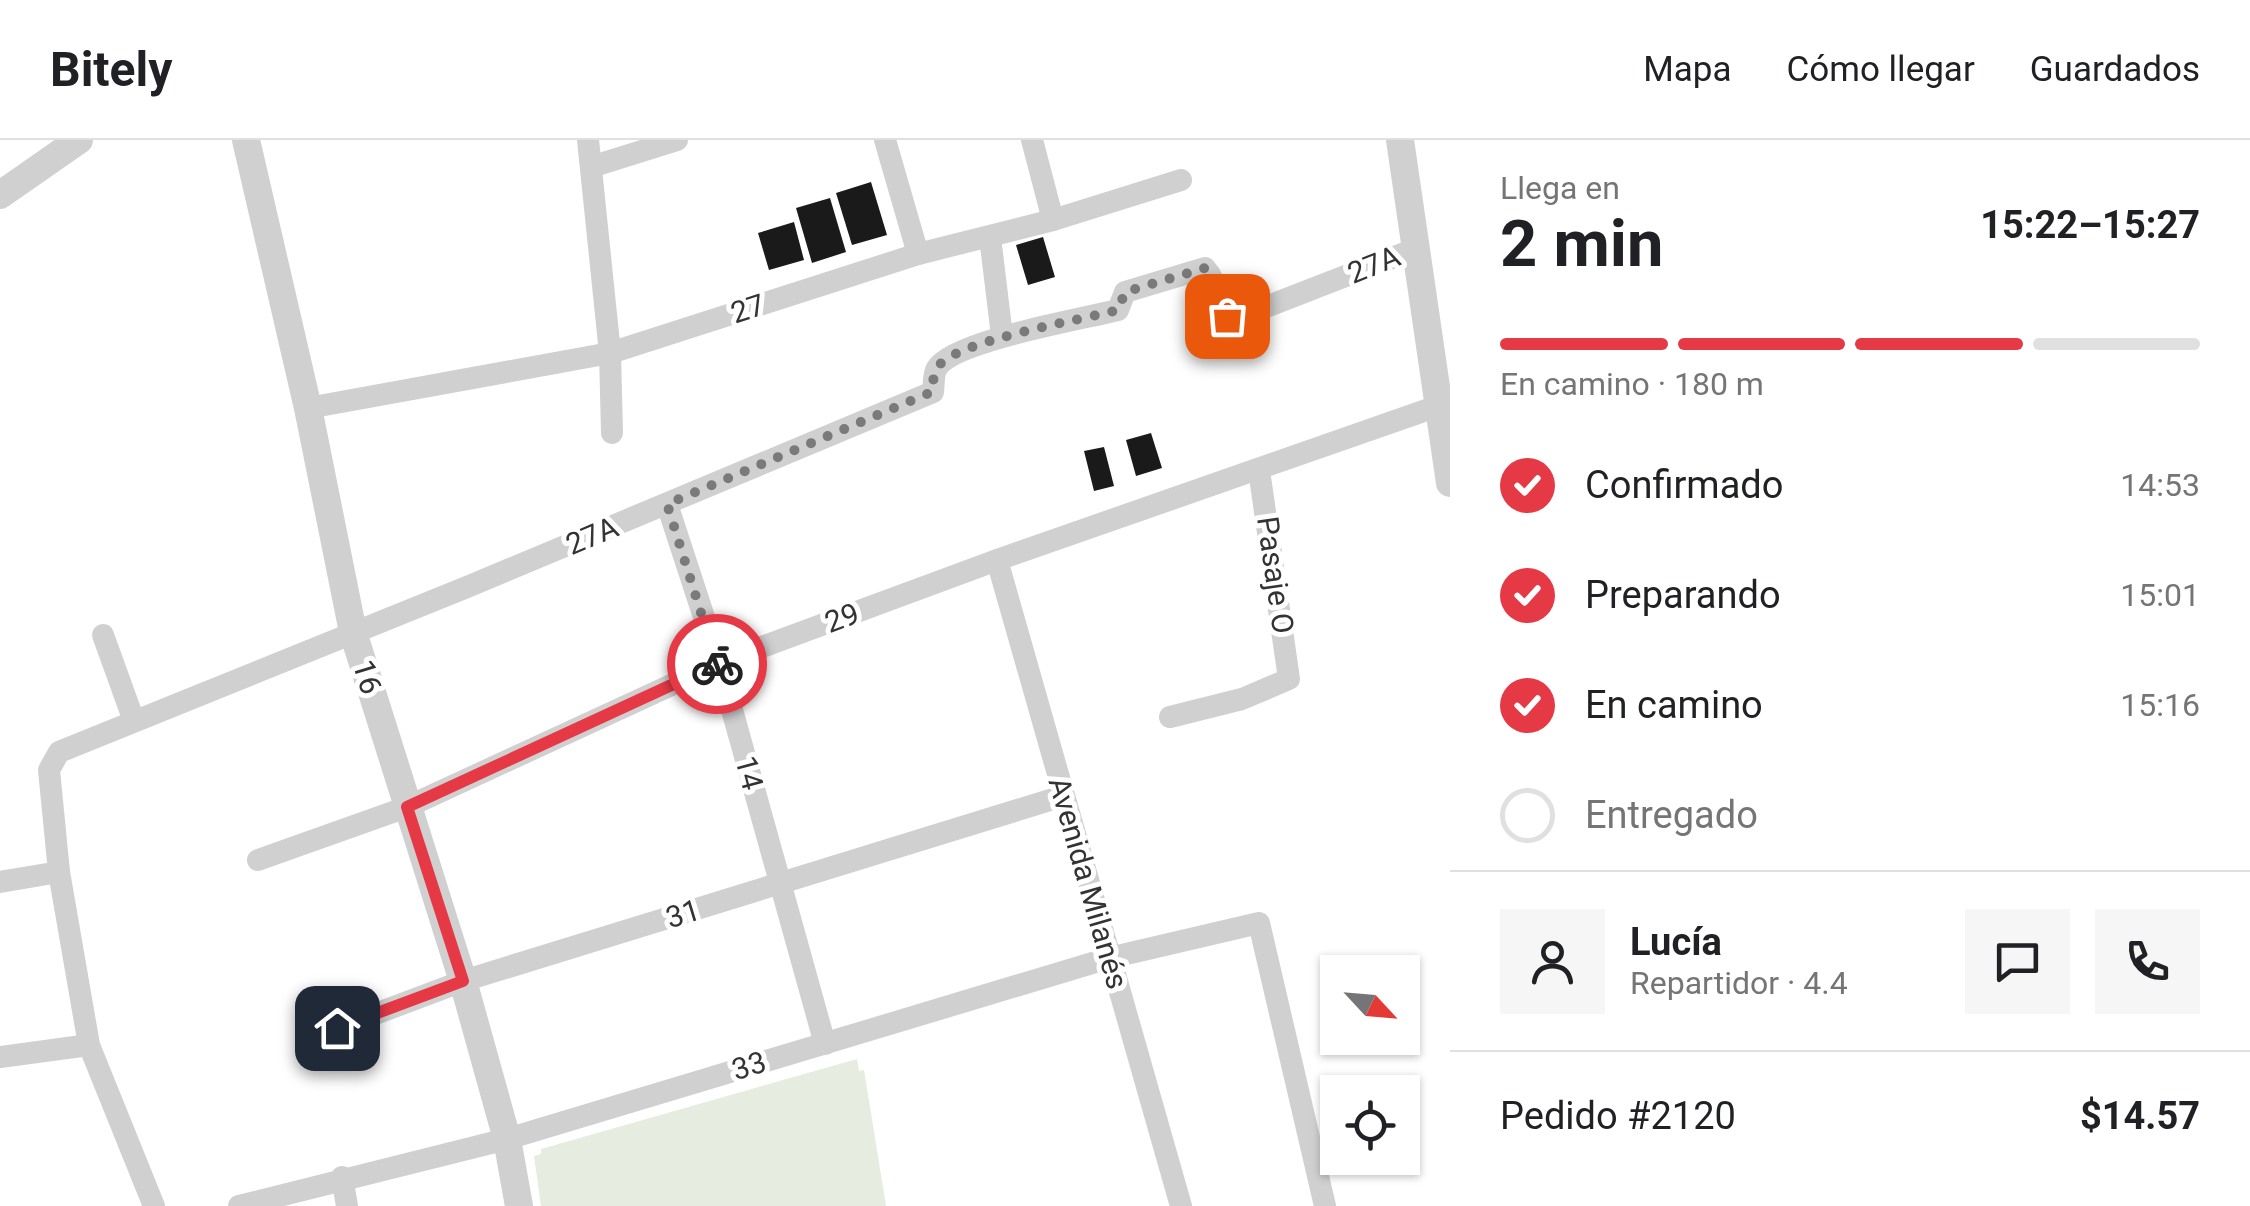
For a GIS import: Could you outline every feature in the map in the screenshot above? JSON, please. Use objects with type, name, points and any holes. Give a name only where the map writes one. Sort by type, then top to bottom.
[{"type":"street","points":[[0,195],[50,149],[79,140]]},
{"type":"street","name":"16","points":[[246,140],[308,408],[354,632],[463,981],[506,1139],[519,1206]]},
{"type":"street","points":[[588,140],[594,166],[610,353],[612,434]]},
{"type":"street","points":[[594,166],[677,140]]},
{"type":"street","points":[[885,140],[918,254]]},
{"type":"street","points":[[1032,140],[1052,220]]},
{"type":"street","points":[[1400,140],[1415,249],[1441,367],[1438,406],[1450,483]]},
{"type":"street","name":"27","points":[[308,408],[610,353],[918,254],[1052,220],[1181,180]]},
{"type":"street","points":[[990,237],[1002,336]]},
{"type":"street","name":"27A","points":[[59,872],[50,770],[52,758],[58,752],[932,392],[936,370],[952,354],[1002,336],[1118,310],[1125,292],[1205,268],[1213,276],[1227,316],[1240,317],[1415,249]]},
{"type":"street","name":"29","points":[[258,860],[407,807],[719,663],[997,560],[1438,406]]},
{"type":"street","name":"Pasaje O","points":[[1170,717],[1242,699],[1289,680],[1259,470]]},
{"type":"street","name":"14","points":[[667,504],[719,663],[825,1044]]},
{"type":"street","name":"Avenida Milanés","points":[[997,560],[1181,1206]]},
{"type":"street","points":[[103,635],[134,722]]},
{"type":"street","name":"31","points":[[306,1040],[463,981],[1063,796]]},
{"type":"street","points":[[0,882],[59,872],[89,1044],[154,1206]]},
{"type":"street","name":"33","points":[[238,1206],[506,1139],[1109,958],[1259,923],[1325,1206]]},
{"type":"street","points":[[0,1057],[89,1044]]},
{"type":"street","points":[[342,1177],[347,1206]]},
{"type":"shaded area","points":[[857,1059],[859,1071],[864,1070],[886,1206],[541,1206],[534,1156],[541,1154],[541,1149]]},
{"type":"building","points":[[871,182],[887,235],[852,245],[836,193]]},
{"type":"building","points":[[830,198],[846,252],[812,263],[796,208]]},
{"type":"building","points":[[794,222],[804,260],[769,270],[758,233]]},
{"type":"building","points":[[1043,237],[1055,277],[1028,285],[1016,245]]},
{"type":"building","points":[[1151,433],[1162,468],[1136,476],[1126,440]]},
{"type":"building","points":[[1104,447],[1114,486],[1094,491],[1084,451]]},
{"type":"way so far","points":[[717,664],[667,504],[932,392],[936,370],[952,354],[1002,336],[1118,310],[1125,292],[1138,287],[1205,268],[1213,276],[1227,316]]},
{"type":"route","points":[[337,1028],[463,981],[407,807],[717,664]]}]
